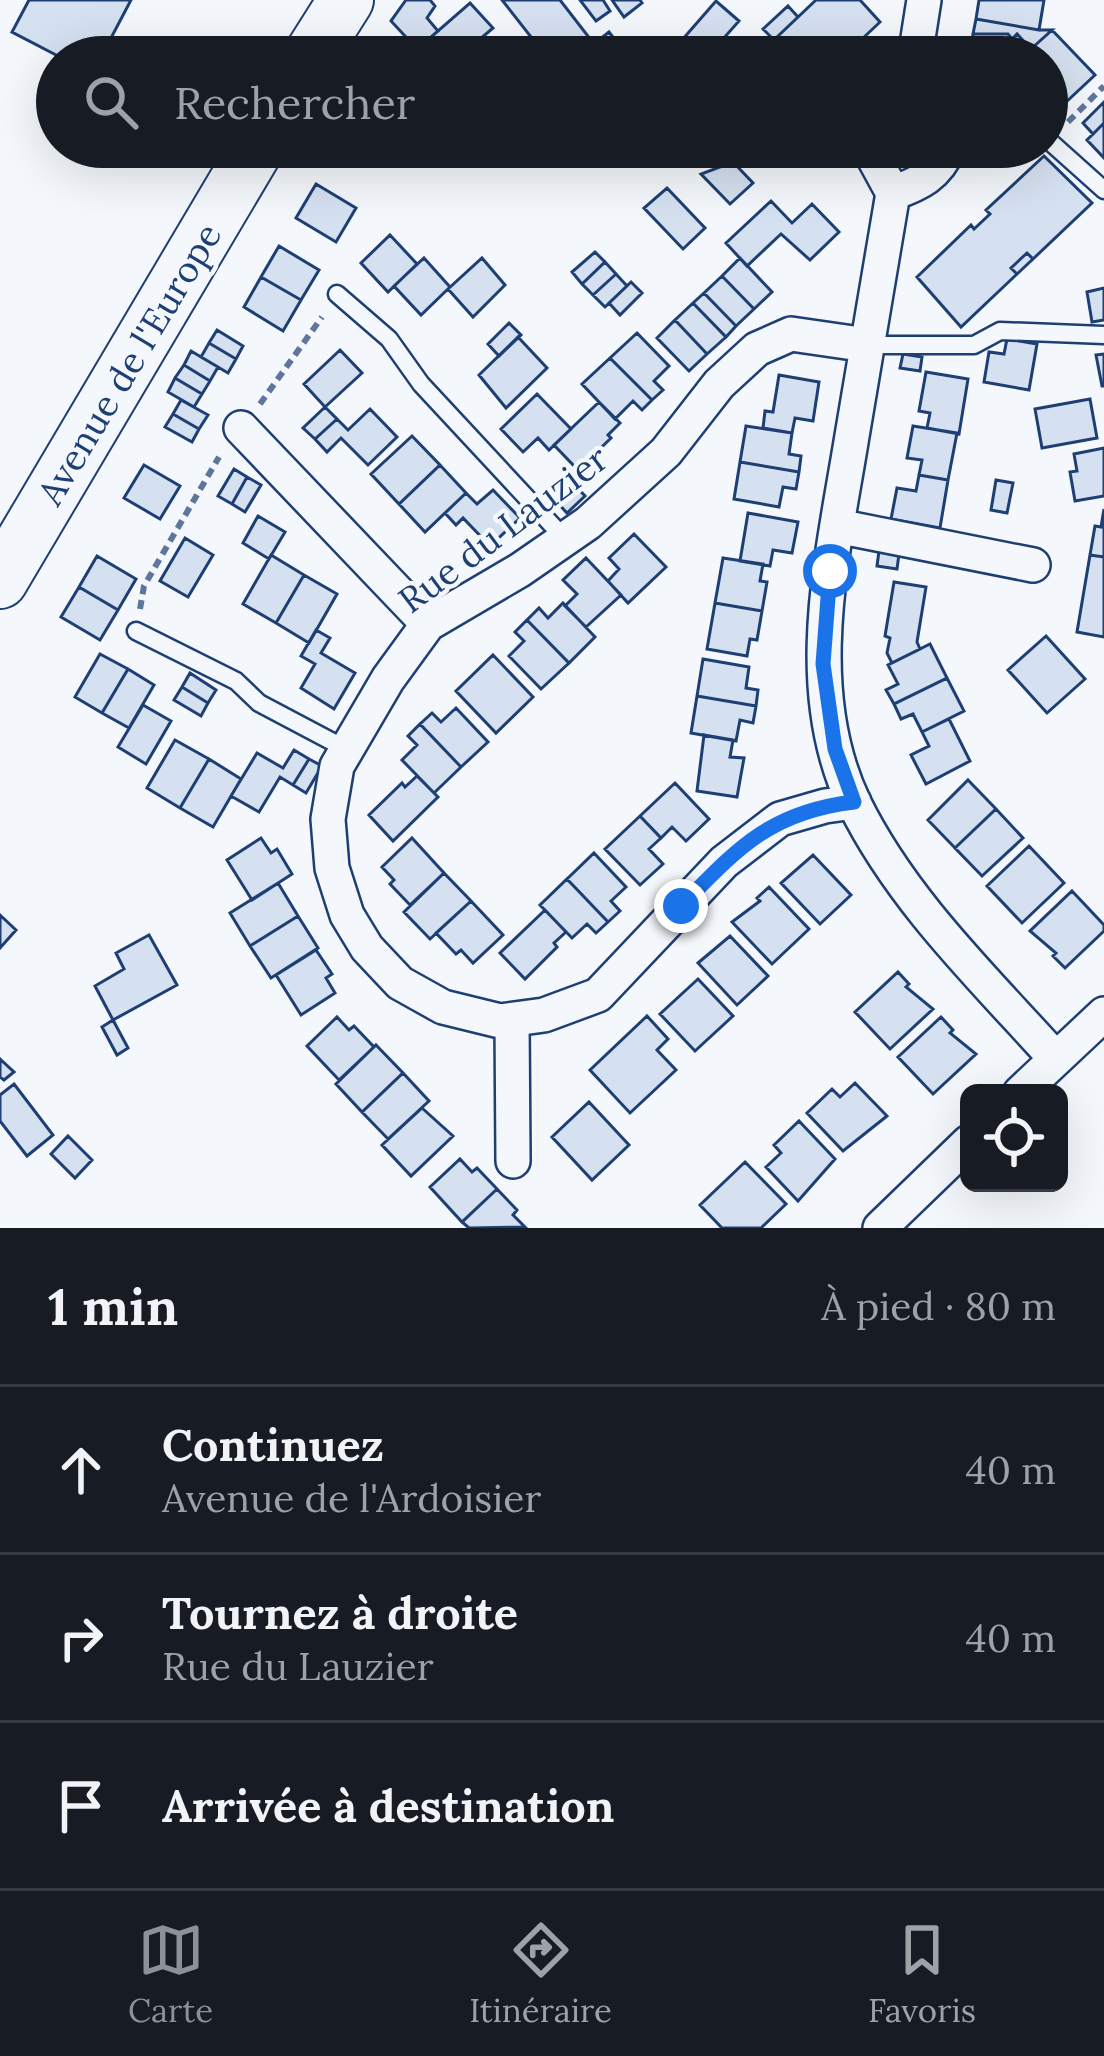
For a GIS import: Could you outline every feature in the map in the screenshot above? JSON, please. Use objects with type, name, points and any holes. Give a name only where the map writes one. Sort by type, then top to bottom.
[{"type":"main road","points":[[323,36],[346,0]]},
{"type":"main road","name":"Avenue de l'Europe","points":[[0,581],[245,168]]},
{"type":"street","points":[[918,36],[924,0]]},
{"type":"street","points":[[879,168],[892,193],[837,526],[823,664],[835,749],[854,802],[907,892],[1056,1059]]},
{"type":"street","points":[[892,193],[923,183],[937,168]]},
{"type":"street","name":"Rue du Lauzier","points":[[854,802],[780,819],[724,862],[598,995],[544,1016],[500,1021],[443,1007],[400,983],[367,948],[347,916],[332,868],[328,818],[337,766],[388,679],[428,624],[588,524],[665,452],[719,384],[757,350],[790,334],[867,345]]},
{"type":"street","points":[[241,428],[428,624]]},
{"type":"street","points":[[837,526],[1033,566]]},
{"type":"street","points":[[1030,1084],[1104,1014]]},
{"type":"street","points":[[512,1020],[513,1161]]},
{"type":"street","points":[[880,1228],[960,1151]]},
{"type":"lane","points":[[1068,157],[1104,190]]},
{"type":"lane","points":[[337,294],[388,339],[421,384],[566,539]]},
{"type":"lane","points":[[867,345],[974,345],[1000,331],[1104,335]]},
{"type":"lane","points":[[136,631],[236,681],[259,704],[346,749]]},
{"type":"path","points":[[1068,121],[1104,86]]},
{"type":"building","points":[[29,0],[131,0],[112,36],[36,36],[36,44],[12,32]]},
{"type":"building","points":[[406,0],[430,0],[435,6],[427,18],[438,31],[432,36],[405,36],[391,21]]},
{"type":"building","points":[[502,0],[560,0],[588,36],[530,36]]},
{"type":"building","points":[[580,0],[603,0],[610,11],[596,21]]},
{"type":"building","points":[[612,0],[640,0],[642,3],[624,17]]},
{"type":"building","points":[[816,0],[860,0],[880,22],[865,36],[778,36]]},
{"type":"building","points":[[979,0],[1044,0],[1039,30],[976,19]]},
{"type":"building","points":[[716,1],[739,21],[726,36],[685,36]]},
{"type":"building","points":[[470,3],[493,28],[484,36],[432,36]]},
{"type":"building","points":[[788,6],[798,17],[778,36],[763,29]]},
{"type":"building","points":[[976,19],[1052,30],[1045,36],[973,34]]},
{"type":"building","points":[[1068,47],[1095,75],[1068,100]]},
{"type":"building","points":[[1104,102],[1104,123],[1093,134],[1083,123]]},
{"type":"building","points":[[1104,123],[1104,158],[1087,140]]},
{"type":"building","points":[[739,168],[753,183],[730,204],[701,174]]},
{"type":"building","points":[[1031,168],[1056,168],[1092,203],[1033,259],[1027,253],[1011,268],[1017,274],[961,327],[917,277],[971,225],[974,229],[990,214],[986,210]]},
{"type":"building","points":[[316,184],[356,208],[336,242],[296,218]]},
{"type":"building","points":[[667,188],[705,228],[683,249],[644,208]]},
{"type":"building","points":[[771,201],[792,223],[812,204],[839,232],[810,260],[781,234],[747,266],[726,243]]},
{"type":"building","points":[[390,235],[417,264],[388,292],[361,263]]},
{"type":"building","points":[[279,246],[319,270],[301,300],[261,277]]},
{"type":"building","points":[[595,252],[605,262],[582,284],[572,272]]},
{"type":"building","points":[[1027,253],[1033,259],[1017,274],[1011,268]]},
{"type":"building","points":[[424,258],[450,287],[421,315],[394,286]]},
{"type":"building","points":[[482,258],[505,285],[473,317],[448,289]]},
{"type":"building","points":[[740,258],[772,292],[754,309],[722,276]]},
{"type":"building","points":[[605,262],[616,274],[593,295],[582,284]]},
{"type":"building","points":[[616,274],[627,286],[605,307],[593,295]]},
{"type":"building","points":[[722,276],[754,309],[736,326],[704,293]]},
{"type":"building","points":[[261,277],[301,300],[283,331],[244,307]]},
{"type":"building","points":[[631,282],[642,293],[620,315],[609,303]]},
{"type":"building","points":[[1104,288],[1104,320],[1092,322],[1087,292]]},
{"type":"building","points":[[704,293],[736,326],[726,337],[693,303]]},
{"type":"building","points":[[693,303],[726,337],[707,354],[675,320]]},
{"type":"building","points":[[675,320],[707,354],[689,371],[657,338]]},
{"type":"building","points":[[509,323],[521,335],[499,356],[488,344]]},
{"type":"building","points":[[217,330],[243,346],[236,359],[209,343]]},
{"type":"building","points":[[637,333],[669,366],[654,381],[663,390],[652,400],[610,358]]},
{"type":"building","points":[[518,337],[547,368],[506,408],[479,375]]},
{"type":"building","points":[[1007,339],[1037,344],[1029,390],[984,382],[989,352],[1004,354]]},
{"type":"building","points":[[209,343],[236,359],[228,373],[201,357]]},
{"type":"building","points":[[340,350],[362,373],[325,407],[304,384]]},
{"type":"building","points":[[191,351],[218,367],[210,381],[184,365]]},
{"type":"building","points":[[903,354],[922,357],[920,371],[900,368]]},
{"type":"building","points":[[1104,354],[1104,386],[1102,386],[1096,355]]},
{"type":"building","points":[[610,358],[652,400],[642,410],[633,401],[615,419],[582,384]]},
{"type":"building","points":[[184,365],[210,381],[202,394],[175,378]]},
{"type":"building","points":[[926,372],[968,379],[959,434],[927,428],[930,413],[919,411]]},
{"type":"building","points":[[779,375],[819,382],[813,421],[795,418],[792,433],[763,428],[765,411],[773,412]]},
{"type":"building","points":[[175,378],[202,394],[194,407],[168,392]]},
{"type":"building","points":[[537,394],[571,429],[549,450],[538,438],[523,452],[501,429]]},
{"type":"building","points":[[1090,399],[1097,438],[1042,448],[1035,409]]},
{"type":"building","points":[[181,400],[208,415],[199,429],[173,414]]},
{"type":"building","points":[[599,402],[620,423],[578,470],[554,445]]},
{"type":"building","points":[[325,407],[337,419],[315,439],[303,428]]},
{"type":"building","points":[[370,409],[397,437],[368,465],[341,438],[327,452],[315,439],[337,419],[348,430]]},
{"type":"building","points":[[173,414],[199,429],[192,442],[165,427]]},
{"type":"building","points":[[746,426],[792,433],[789,454],[801,456],[799,472],[740,462]]},
{"type":"building","points":[[913,426],[957,433],[948,480],[919,475],[922,460],[907,458]]},
{"type":"building","points":[[412,436],[440,465],[399,504],[371,474]]},
{"type":"building","points":[[1104,448],[1104,496],[1075,501],[1070,472],[1077,471],[1074,454]]},
{"type":"building","points":[[740,462],[799,472],[796,489],[783,487],[779,507],[734,499]]},
{"type":"building","points":[[144,465],[180,486],[160,519],[124,498]]},
{"type":"building","points":[[440,465],[466,493],[425,532],[399,504]]},
{"type":"building","points":[[234,469],[247,477],[232,504],[218,496]]},
{"type":"building","points":[[919,475],[948,480],[940,528],[891,519],[897,488],[916,491]]},
{"type":"building","points":[[247,477],[261,485],[245,512],[232,504]]},
{"type":"building","points":[[996,480],[1013,483],[1007,513],[991,510]]},
{"type":"building","points":[[572,482],[585,496],[567,513],[554,499]]},
{"type":"building","points":[[493,490],[520,518],[490,546],[463,518],[456,525],[445,513],[466,493],[477,504]]},
{"type":"building","points":[[1104,509],[1104,557],[1090,555],[1095,526],[1101,527]]},
{"type":"building","points":[[748,513],[798,522],[792,553],[773,550],[770,566],[740,561]]},
{"type":"building","points":[[258,516],[285,532],[269,559],[243,543]]},
{"type":"building","points":[[634,534],[666,567],[628,603],[608,581],[619,569],[609,558]]},
{"type":"building","points":[[185,538],[213,555],[188,597],[160,581]]},
{"type":"building","points":[[879,551],[899,554],[897,569],[877,566]]},
{"type":"building","points":[[271,555],[304,575],[276,623],[243,604]]},
{"type":"building","points":[[1090,555],[1104,557],[1104,637],[1077,632]]},
{"type":"building","points":[[97,556],[136,579],[118,610],[79,587]]},
{"type":"building","points":[[586,558],[621,595],[586,627],[565,606],[577,594],[563,580]]},
{"type":"building","points":[[723,558],[763,564],[760,581],[767,582],[762,611],[715,603]]},
{"type":"building","points":[[304,575],[337,594],[309,643],[276,623]]},
{"type":"building","points":[[894,582],[926,587],[917,642],[920,649],[892,663],[887,653],[890,638],[885,636]]},
{"type":"building","points":[[79,587],[118,610],[100,640],[61,617]]},
{"type":"building","points":[[563,603],[595,637],[569,663],[527,620],[539,608],[548,618]]},
{"type":"building","points":[[715,603],[762,611],[757,640],[750,639],[747,656],[707,649]]},
{"type":"building","points":[[527,620],[569,663],[541,689],[509,656],[524,641],[515,632]]},
{"type":"building","points":[[316,630],[330,638],[321,653],[355,673],[334,709],[301,688],[315,664],[301,656]]},
{"type":"building","points":[[1046,636],[1085,679],[1047,713],[1008,670]]},
{"type":"building","points":[[930,644],[947,678],[894,704],[886,690],[898,684],[888,665]]},
{"type":"building","points":[[100,654],[128,669],[102,713],[75,697]]},
{"type":"building","points":[[493,655],[533,697],[496,733],[456,691]]},
{"type":"building","points":[[703,659],[749,667],[746,688],[758,690],[756,706],[697,696]]},
{"type":"building","points":[[128,669],[154,685],[129,728],[102,713]]},
{"type":"building","points":[[190,673],[216,690],[208,703],[182,687]]},
{"type":"building","points":[[947,678],[964,711],[922,732],[913,714],[901,719],[894,704]]},
{"type":"building","points":[[182,687],[208,703],[201,716],[174,700]]},
{"type":"building","points":[[697,696],[756,706],[753,723],[740,720],[736,741],[691,733]]},
{"type":"building","points":[[143,705],[171,721],[146,764],[118,747]]},
{"type":"building","points":[[456,708],[488,742],[461,767],[420,724],[432,713],[441,722]]},
{"type":"building","points":[[949,719],[970,761],[926,784],[911,755],[929,746],[922,732]]},
{"type":"building","points":[[420,724],[461,767],[434,793],[402,760],[417,745],[408,736]]},
{"type":"building","points":[[704,735],[733,740],[730,757],[744,758],[737,797],[697,791]]},
{"type":"building","points":[[175,740],[209,759],[180,808],[147,788]]},
{"type":"building","points":[[294,750],[309,759],[293,785],[280,777],[259,812],[231,796],[257,753],[283,768]]},
{"type":"building","points":[[209,759],[241,779],[213,827],[180,808]]},
{"type":"building","points":[[309,759],[322,766],[306,793],[293,785]]},
{"type":"building","points":[[417,776],[438,797],[393,841],[369,815],[402,783],[405,787]]},
{"type":"building","points":[[968,780],[996,809],[955,848],[928,820]]},
{"type":"building","points":[[675,783],[709,819],[686,841],[672,827],[661,838],[640,816]]},
{"type":"building","points":[[996,809],[1023,838],[982,876],[955,848]]},
{"type":"building","points":[[640,816],[661,838],[649,849],[663,864],[640,885],[605,849]]},
{"type":"building","points":[[261,838],[271,853],[277,849],[292,874],[252,900],[227,860]]},
{"type":"building","points":[[412,838],[444,873],[410,905],[390,884],[394,880],[382,867]]},
{"type":"building","points":[[1029,846],[1064,883],[1022,923],[987,886]]},
{"type":"building","points":[[594,853],[626,887],[611,901],[620,911],[608,922],[567,879]]},
{"type":"building","points":[[813,855],[851,895],[820,924],[781,883]]},
{"type":"building","points":[[444,873],[471,901],[430,939],[404,912]]},
{"type":"building","points":[[567,879],[608,922],[596,933],[587,924],[572,938],[540,905]]},
{"type":"building","points":[[278,883],[298,916],[250,946],[230,913]]},
{"type":"building","points":[[769,887],[809,929],[772,964],[732,922],[760,901],[757,898]]},
{"type":"building","points":[[1072,891],[1104,925],[1104,931],[1065,968],[1053,956],[1056,953],[1030,931]]},
{"type":"building","points":[[471,901],[503,935],[473,963],[461,950],[456,954],[436,933]]},
{"type":"building","points":[[545,910],[566,932],[525,979],[500,953]]},
{"type":"building","points":[[0,915],[16,930],[0,948]]},
{"type":"building","points":[[298,916],[318,948],[271,978],[250,946]]},
{"type":"building","points":[[149,935],[177,985],[113,1020],[95,986],[124,969],[116,953]]},
{"type":"building","points":[[730,936],[768,976],[737,1005],[698,963]]},
{"type":"building","points":[[316,950],[332,974],[326,978],[335,993],[301,1015],[276,975]]},
{"type":"building","points":[[898,972],[909,984],[906,987],[933,1009],[890,1049],[855,1012]]},
{"type":"building","points":[[698,979],[733,1016],[695,1051],[660,1014]]},
{"type":"building","points":[[647,1016],[668,1039],[657,1050],[676,1070],[630,1113],[590,1070]]},
{"type":"building","points":[[337,1017],[349,1030],[354,1026],[374,1047],[339,1080],[307,1046]]},
{"type":"building","points":[[941,1017],[953,1030],[950,1033],[976,1054],[933,1094],[898,1057]]},
{"type":"building","points":[[113,1020],[128,1048],[117,1055],[102,1027]]},
{"type":"building","points":[[376,1045],[403,1073],[362,1112],[336,1084]]},
{"type":"building","points":[[0,1059],[14,1072],[4,1080],[0,1077]]},
{"type":"building","points":[[403,1073],[429,1101],[388,1139],[362,1112]]},
{"type":"building","points":[[855,1083],[887,1116],[843,1151],[807,1113],[832,1089],[840,1097]]},
{"type":"building","points":[[14,1084],[53,1135],[27,1156],[0,1121],[0,1095]]},
{"type":"building","points":[[589,1102],[629,1145],[592,1180],[552,1137]]},
{"type":"building","points":[[422,1108],[453,1136],[411,1176],[382,1145]]},
{"type":"building","points":[[799,1121],[835,1159],[798,1201],[766,1167],[781,1153],[774,1145]]},
{"type":"building","points":[[68,1136],[92,1160],[75,1178],[51,1154]]},
{"type":"building","points":[[460,1159],[472,1172],[477,1168],[497,1189],[462,1222],[430,1187]]},
{"type":"building","points":[[745,1162],[786,1204],[761,1228],[722,1228],[700,1205]]},
{"type":"building","points":[[497,1189],[517,1210],[513,1215],[525,1227],[469,1228],[462,1222]]},
{"type":"route","points":[[681,906],[724,862],[780,819],[854,802],[835,749],[823,664],[830,571]]}]
